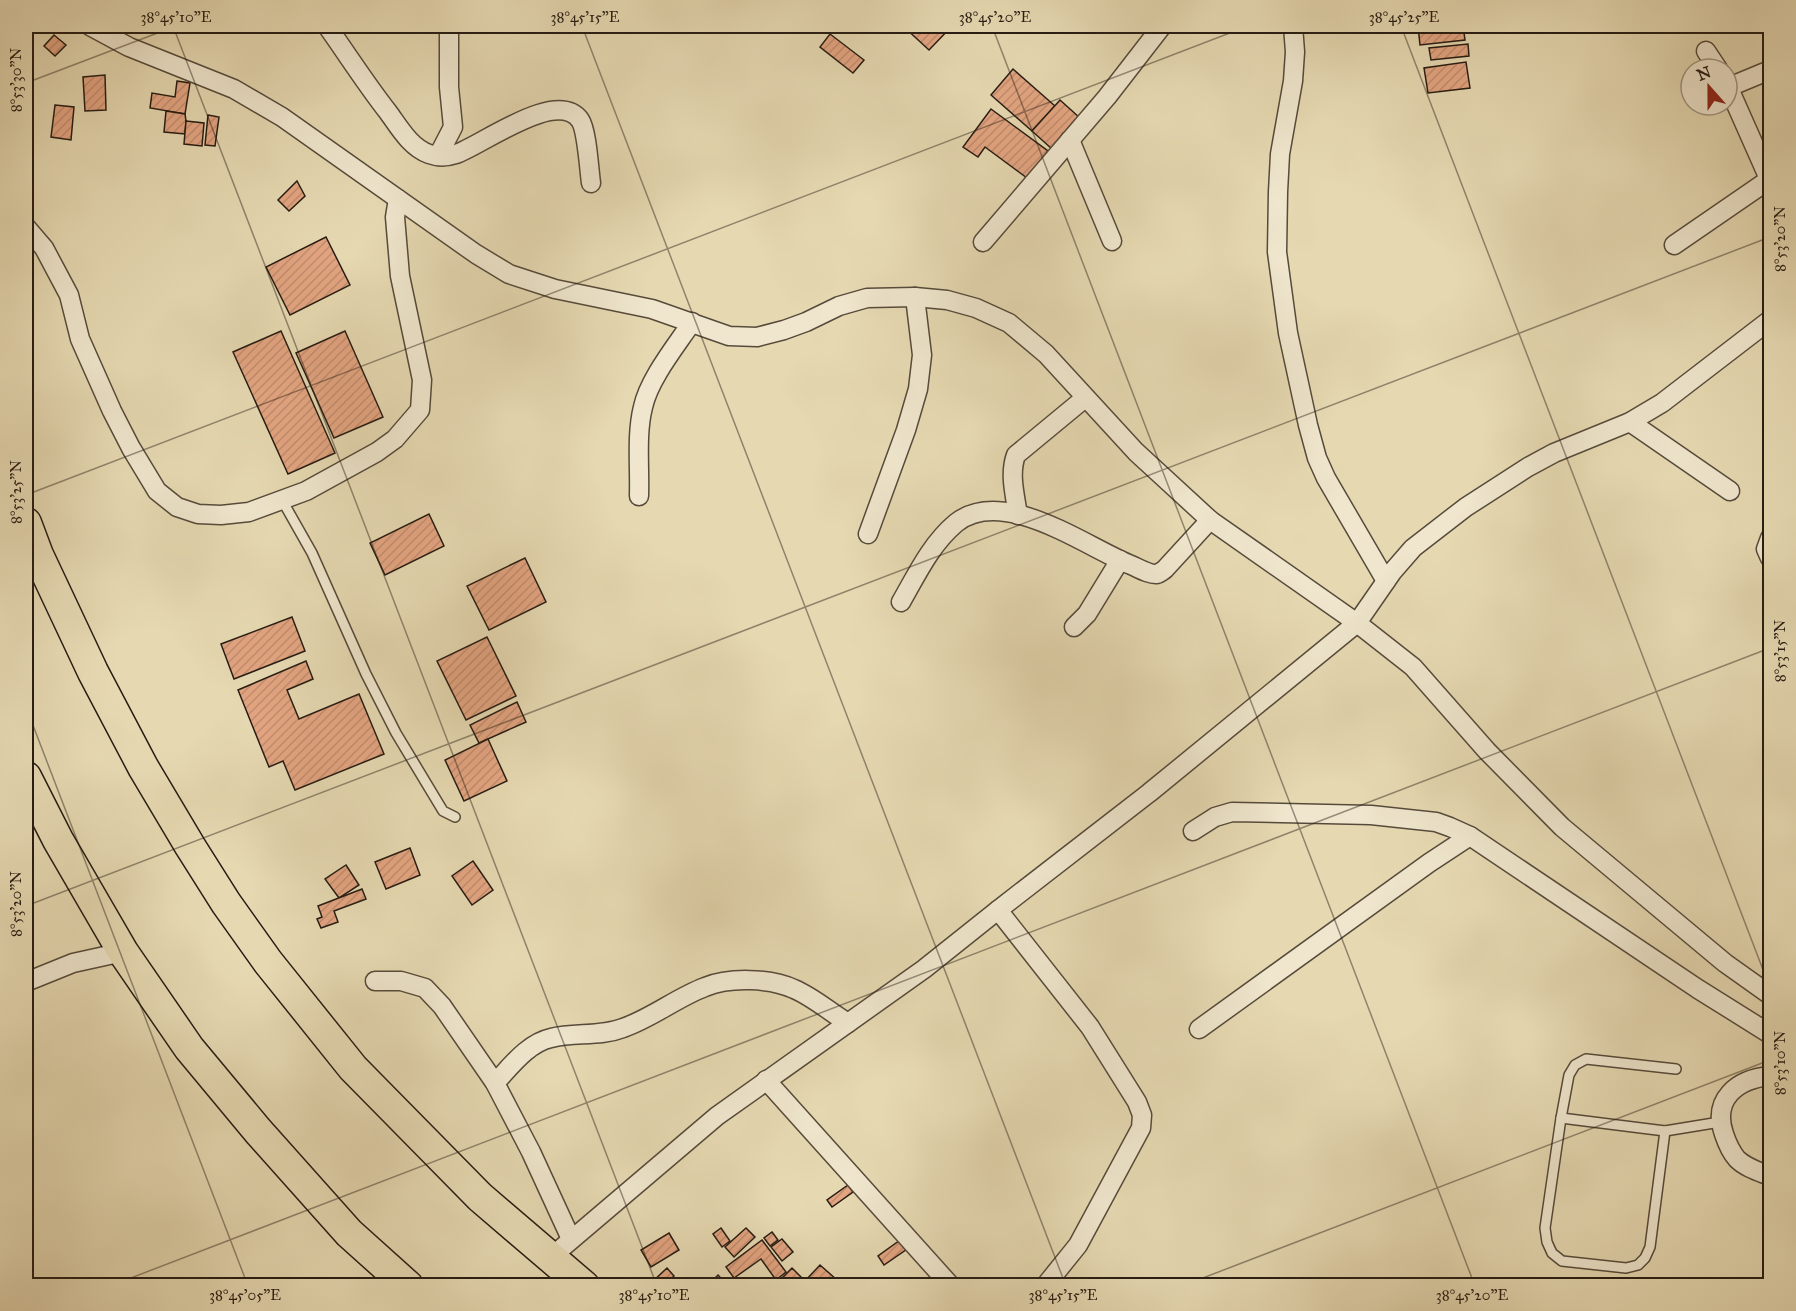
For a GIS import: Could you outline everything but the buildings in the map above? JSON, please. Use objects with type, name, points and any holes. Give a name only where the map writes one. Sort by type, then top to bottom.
[{"type":"highway","points":[[26,523],[38,555],[104,693],[143,767],[226,903],[268,962],[353,1068],[480,1197],[560,1248],[584,1286]]},
{"type":"highway","points":[[26,777],[58,840],[123,952],[189,1048],[258,1131],[349,1233],[408,1286]]},
{"type":"street","points":[[90,26],[129,47],[234,89],[282,117],[476,254],[509,274],[555,289],[652,309],[729,336],[757,337],[784,330],[839,306],[867,298],[915,297],[947,300],[976,308],[1009,323],[1046,354],[1136,452],[1210,520],[1357,623],[1413,668],[1487,751],[1562,827],[1725,963],[1770,995]]},
{"type":"street","points":[[327,26],[362,78],[409,140],[426,153],[438,156],[454,154],[527,118],[562,109],[573,113],[580,120],[584,130],[591,183]]},
{"type":"street","points":[[438,156],[453,127],[449,87],[449,26]]},
{"type":"street","points":[[983,242],[1107,97],[1162,26]]},
{"type":"street","points":[[1293,26],[1295,52],[1293,81],[1280,154],[1277,252],[1288,333],[1317,458],[1326,478],[1386,581]]},
{"type":"street","points":[[1706,51],[1710,57]]},
{"type":"street","points":[[1739,82],[1770,70]]},
{"type":"street","points":[[1674,245],[1770,180],[1739,111]]},
{"type":"street","points":[[1070,140],[1112,242]]},
{"type":"street","points":[[26,227],[44,248],[69,295],[80,339],[112,411],[157,491],[177,507],[198,514],[249,512],[306,491],[377,452],[395,439],[420,410],[422,380],[400,276],[395,217],[398,199]]},
{"type":"street","points":[[868,534],[906,430],[918,389],[922,355],[915,297]]},
{"type":"street","points":[[375,981],[400,981],[425,988],[441,1006],[495,1083],[531,1152],[560,1248],[717,1116],[924,969],[1149,793],[1357,623],[1386,581],[1413,548],[1466,507],[1554,453],[1630,422],[1662,403],[1770,320]]},
{"type":"street","points":[[639,496],[640,431],[643,406],[651,385],[692,322]]},
{"type":"street","points":[[1018,515],[1012,474],[1012,465],[1016,455],[1085,398]]},
{"type":"street","points":[[1630,422],[1730,491]]},
{"type":"street","points":[[901,602],[926,557],[940,539],[958,522],[975,513],[993,510],[1054,526],[1120,560],[1158,574],[1210,520]]},
{"type":"street","points":[[1770,538],[1766,549],[1770,558]]},
{"type":"street","points":[[1074,627],[1087,614],[1120,560]]},
{"type":"street","points":[[1193,831],[1215,817],[1232,812],[1371,815],[1436,822],[1470,836],[1698,989],[1770,1034]]},
{"type":"street","points":[[1199,1029],[1470,836]]},
{"type":"street","points":[[998,910],[1090,1027],[1137,1102],[1142,1115],[1142,1128],[1078,1245],[1045,1286]]},
{"type":"street","points":[[26,982],[73,963],[123,952]]},
{"type":"street","points":[[495,1083],[524,1053],[537,1044],[551,1038],[622,1029],[704,987],[727,980],[775,983],[794,989],[848,1023]]},
{"type":"street","points":[[1770,1076],[1760,1077],[1738,1086],[1724,1101],[1720,1122],[1726,1142],[1738,1159],[1750,1168],[1770,1176]]},
{"type":"street","points":[[766,1080],[951,1286]]},
{"type":"lane","points":[[282,500],[312,553],[366,674],[396,733],[443,811],[455,817]]},
{"type":"lane","points":[[1665,1131],[1650,1247],[1645,1258],[1638,1265],[1626,1268],[1562,1261],[1552,1253],[1547,1242],[1545,1228],[1561,1118],[1569,1075],[1575,1065],[1586,1059],[1676,1069]]},
{"type":"lane","points":[[1561,1118],[1665,1131],[1720,1122]]}]
